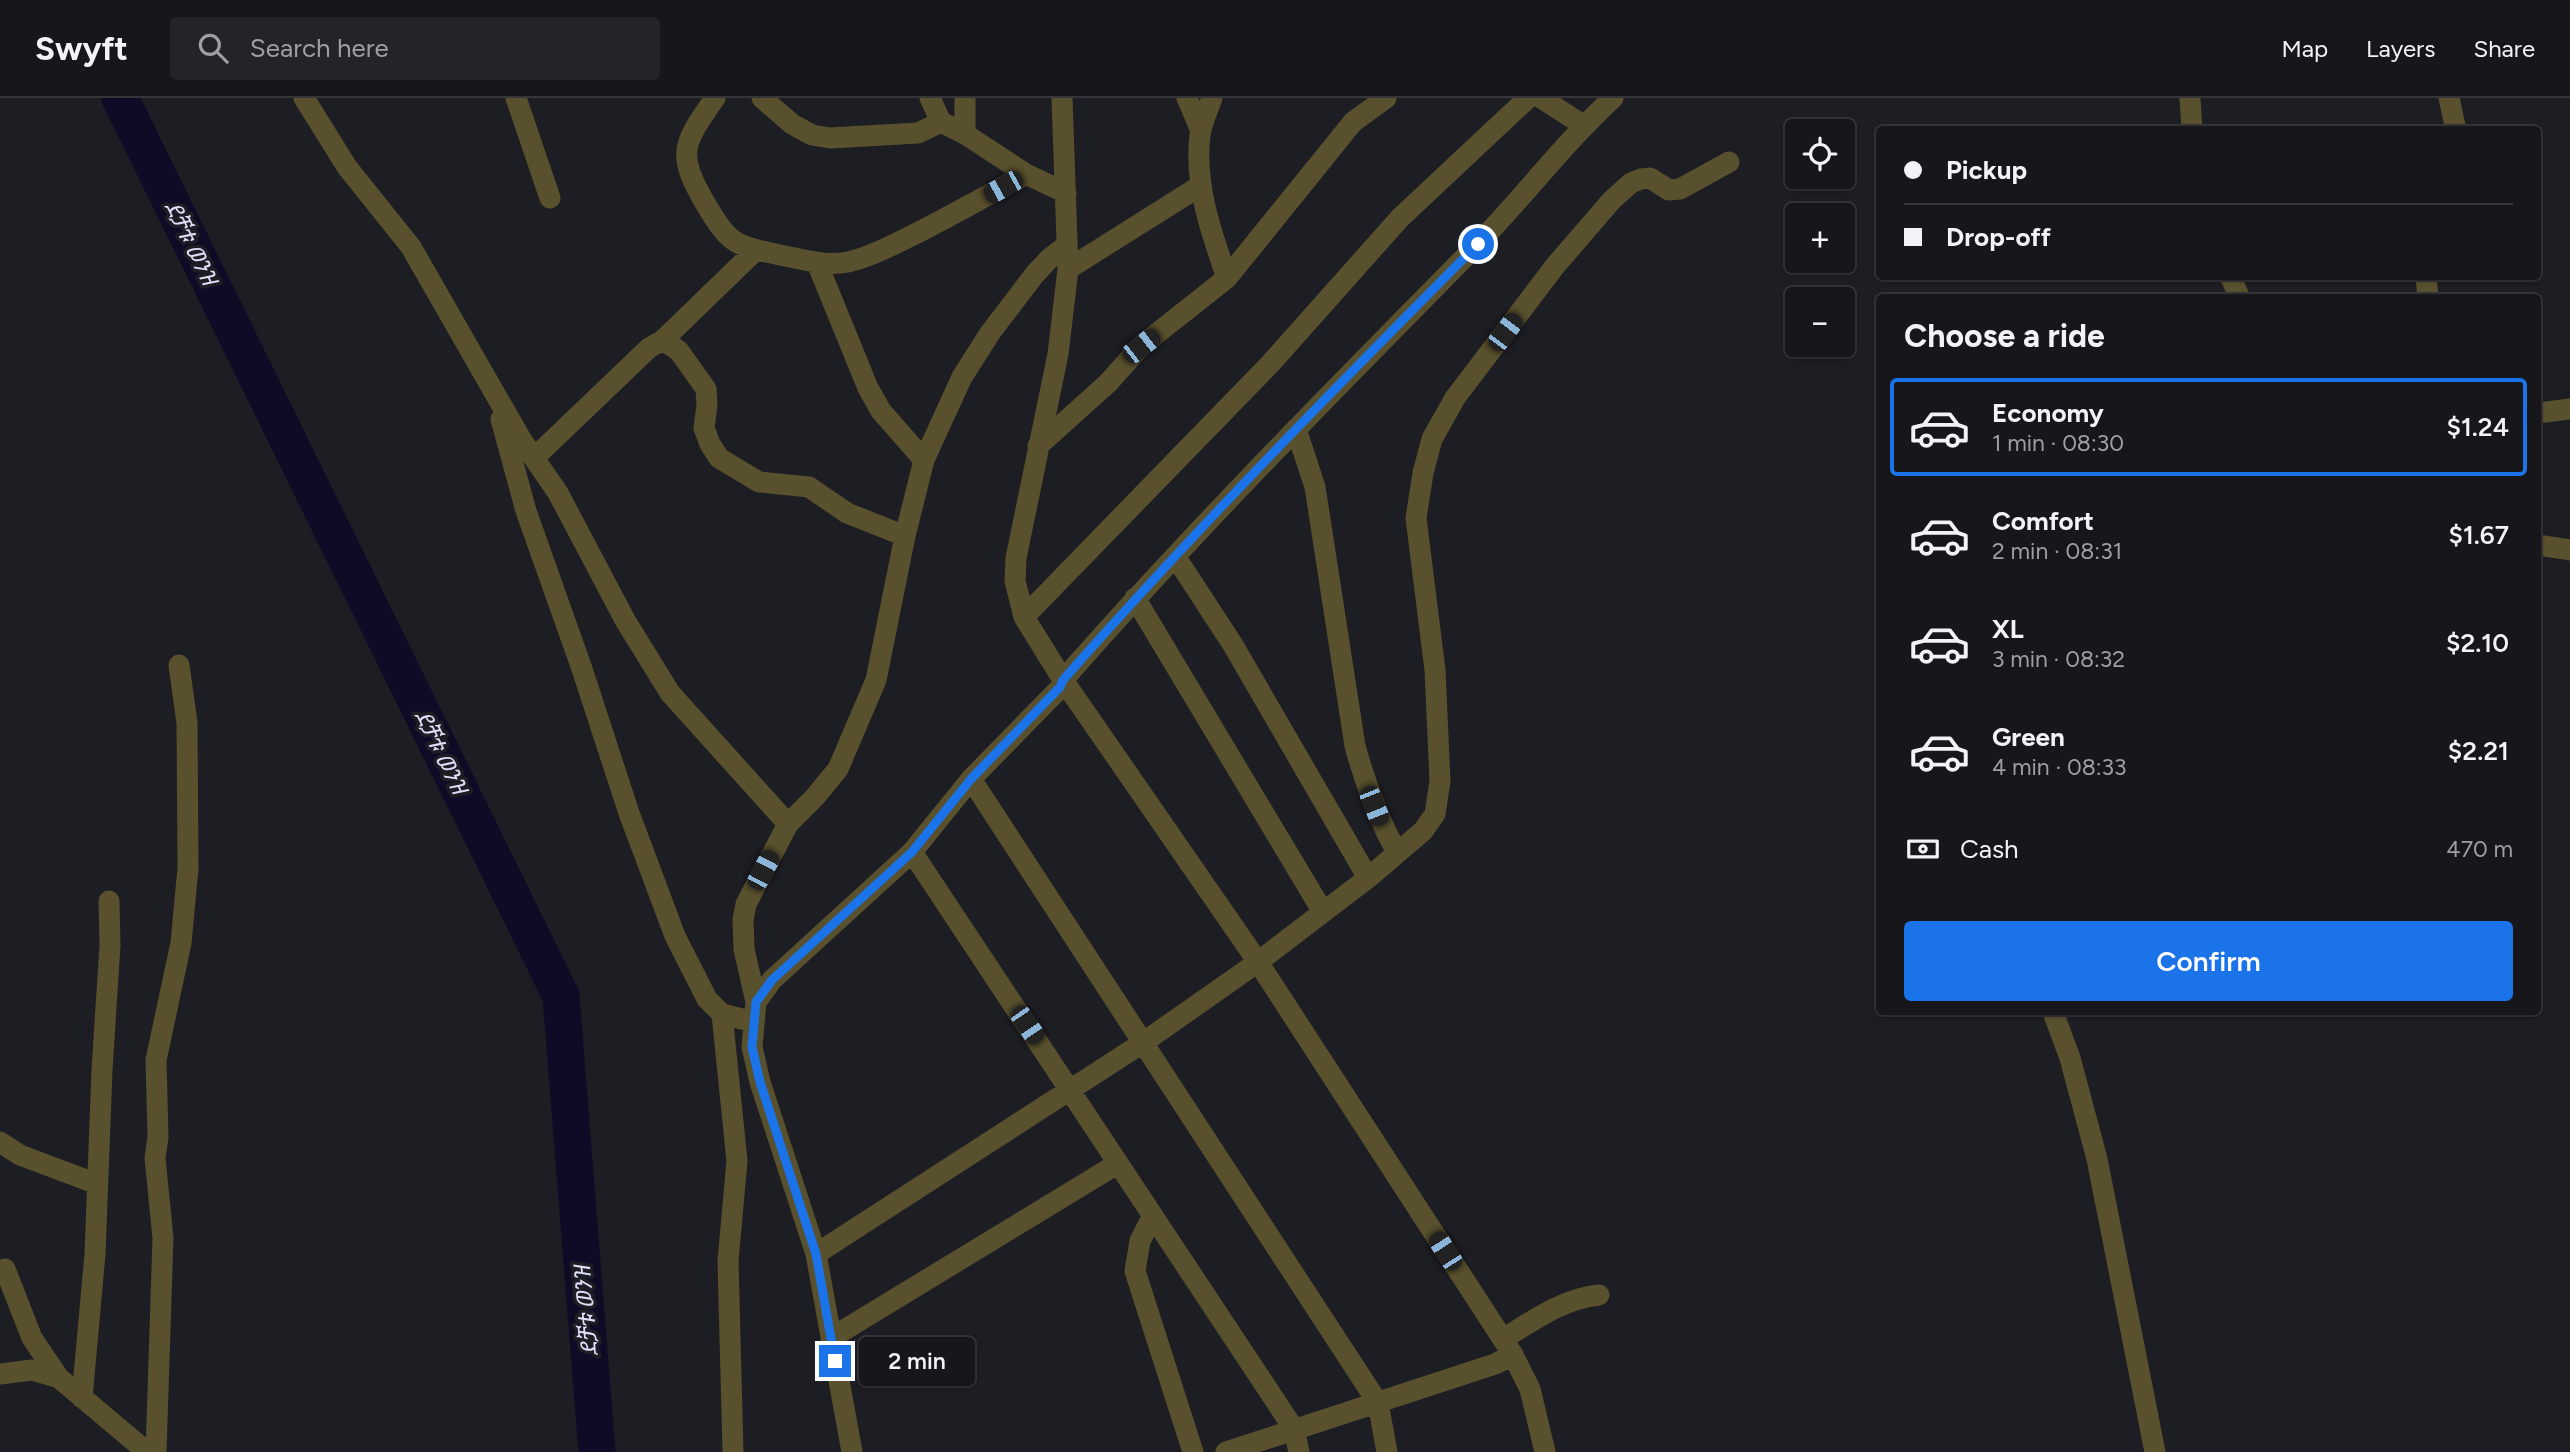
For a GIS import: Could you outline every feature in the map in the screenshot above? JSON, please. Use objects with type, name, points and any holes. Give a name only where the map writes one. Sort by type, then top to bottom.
[{"type":"street","points":[[304,98],[347,167],[411,247],[494,392],[558,493],[625,620],[670,693],[788,824]]},
{"type":"street","points":[[516,98],[551,198]]},
{"type":"street","points":[[715,98],[692,132],[685,159],[690,178],[728,238],[756,250],[817,263],[848,262],[890,247],[1026,174]]},
{"type":"street","points":[[762,98],[792,124],[812,135],[830,138],[918,133],[941,122]]},
{"type":"street","points":[[930,98],[941,122],[965,134],[1026,174],[1066,193]]},
{"type":"street","points":[[965,98],[965,134]]},
{"type":"street","points":[[1062,98],[1068,269],[1058,354],[1016,558],[1015,581],[1024,617],[1063,680],[1258,962],[1508,1347],[1530,1389],[1545,1452]]},
{"type":"street","points":[[1187,98],[1201,131]]},
{"type":"street","points":[[1212,98],[1201,131],[1198,162],[1200,187],[1227,278]]},
{"type":"street","points":[[1038,446],[1108,383],[1141,346],[1227,278],[1353,122],[1386,98]]},
{"type":"street","points":[[1024,617],[1271,363],[1400,218],[1528,98]]},
{"type":"street","points":[[1541,98],[1583,125]]},
{"type":"street","points":[[755,1012],[772,980],[912,852],[971,779],[1060,687],[1063,680],[1135,598],[1296,429],[1497,225],[1583,125],[1613,98]]},
{"type":"street","points":[[2190,98],[2192,126]]},
{"type":"street","points":[[2449,98],[2455,126]]},
{"type":"street","points":[[816,1254],[1144,1042],[1258,962],[1368,878],[1423,831],[1435,814],[1439,799],[1435,670],[1416,518],[1432,439],[1464,387],[1555,266],[1630,183],[1650,178],[1669,190],[1680,189],[1729,162]]},
{"type":"street","points":[[1068,269],[1200,187]]},
{"type":"street","points":[[852,1452],[816,1254],[760,1082],[752,1047],[755,1012],[744,949],[743,920],[746,904],[788,824],[816,797],[838,769],[876,680],[905,536],[924,460],[962,377],[990,333],[1035,274],[1049,258],[1068,245]]},
{"type":"street","points":[[534,458],[756,250]]},
{"type":"street","points":[[817,263],[867,388],[881,411],[924,460]]},
{"type":"street","points":[[663,340],[679,351],[706,389],[704,428],[719,458],[759,482],[809,486],[847,513],[905,536]]},
{"type":"street","points":[[494,392],[526,511],[629,813],[675,936],[707,999],[722,1014],[737,1161],[728,1261],[733,1452]]},
{"type":"street","points":[[2541,413],[2570,409]]},
{"type":"street","points":[[1296,429],[1315,487],[1355,746],[1366,785],[1397,853]]},
{"type":"street","points":[[2541,545],[2570,550]]},
{"type":"street","points":[[1175,556],[1233,645],[1368,878]]},
{"type":"street","points":[[1135,598],[1323,912]]},
{"type":"street","points":[[156,1452],[163,1238],[156,1158],[156,1060],[181,943],[188,868],[187,723],[179,665]]},
{"type":"street","points":[[971,779],[1378,1403],[1387,1452]]},
{"type":"street","points":[[912,852],[1294,1429],[1299,1452]]},
{"type":"street","points":[[82,1398],[95,1254],[110,944],[109,901]]},
{"type":"street","points":[[722,1014],[755,1012]]},
{"type":"street","points":[[2054,1015],[2070,1058],[2097,1159],[2155,1452]]},
{"type":"street","points":[[0,1142],[20,1155],[97,1184]]},
{"type":"street","points":[[831,1338],[1117,1164]]},
{"type":"street","points":[[1152,1217],[1140,1241],[1135,1271],[1192,1452]]},
{"type":"street","points":[[5,1269],[32,1338],[59,1378],[147,1452]]},
{"type":"street","points":[[1226,1452],[1495,1364],[1508,1347],[1554,1308],[1581,1297],[1599,1296]]},
{"type":"street","points":[[0,1374],[32,1370],[59,1378]]},
{"type":"waterway","name":"ደቻቱ ወንዝ","points":[[120,98],[561,996],[597,1452]]},
{"type":"route","points":[[835,1361],[816,1254],[760,1082],[752,1047],[756,1002],[772,980],[912,852],[971,779],[1060,687],[1063,680],[1135,598],[1478,244]]}]
